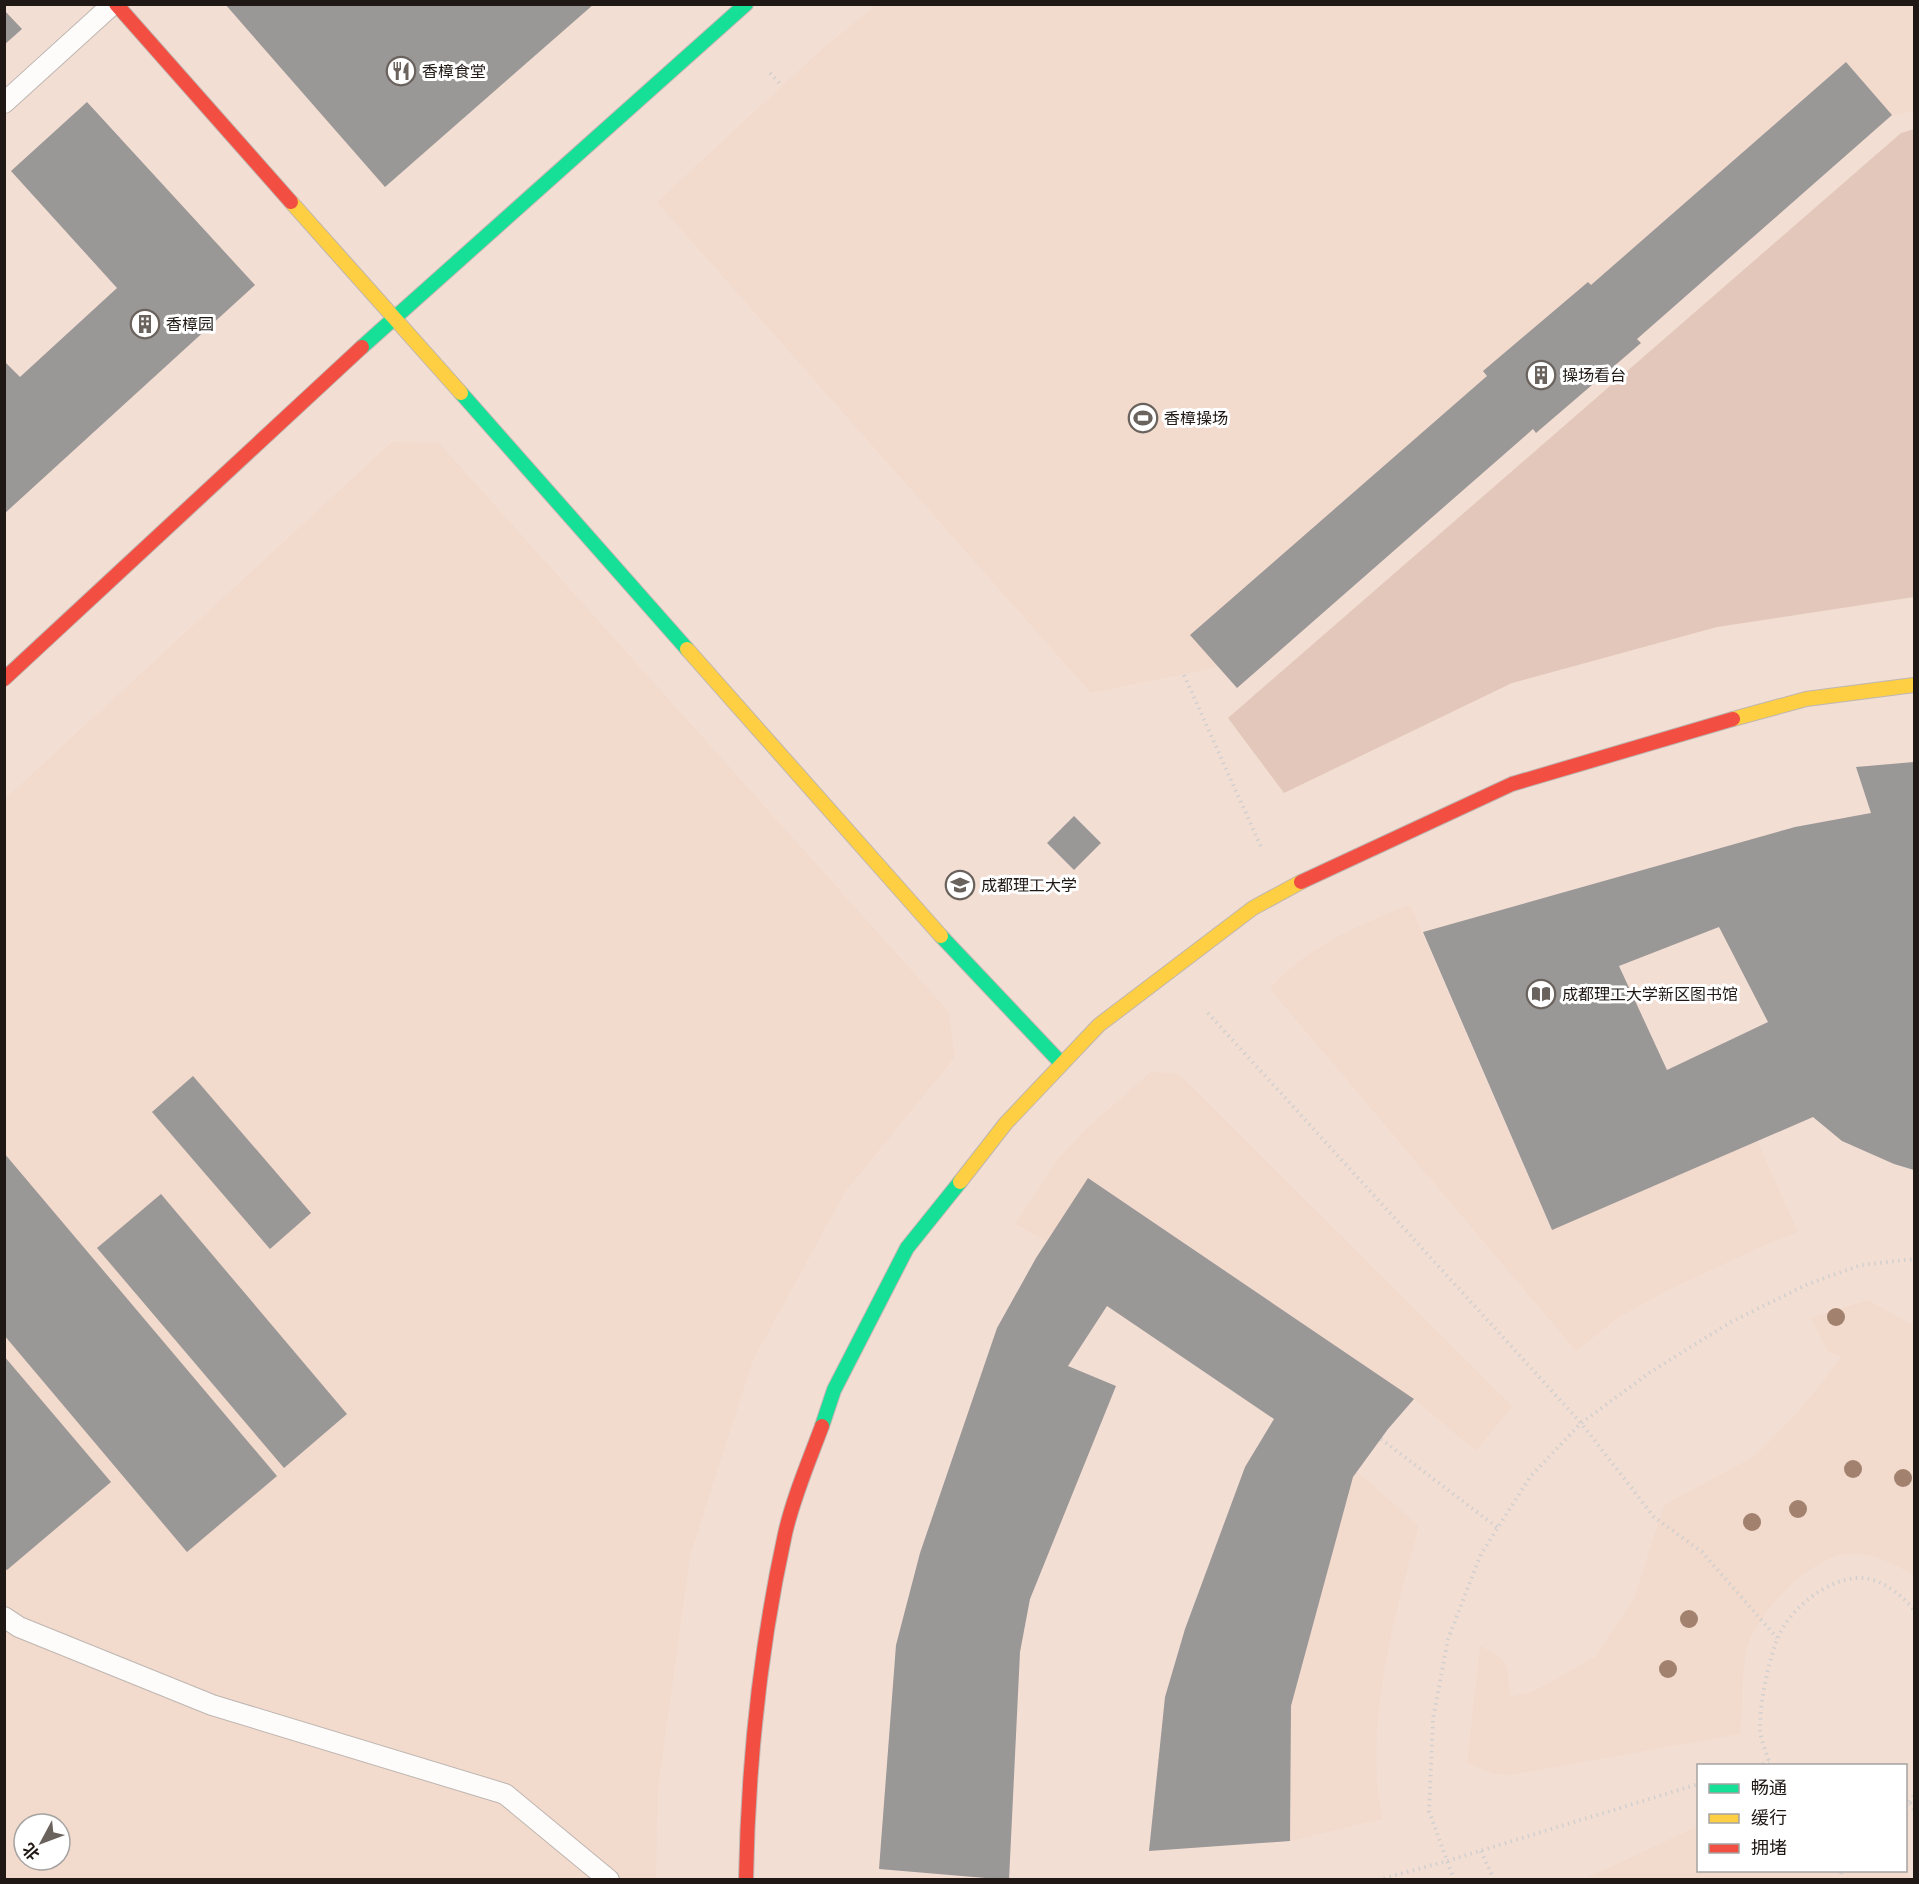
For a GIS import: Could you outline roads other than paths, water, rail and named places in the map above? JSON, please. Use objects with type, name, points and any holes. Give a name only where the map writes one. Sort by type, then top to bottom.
[{"type":"street","points":[[115,4],[350,270],[396,318],[965,963],[1061,1063]]},
{"type":"street","points":[[4,679],[314,390],[746,4]]},
{"type":"street","points":[[746,1880],[747,1823],[757,1691],[785,1532],[834,1390],[907,1248],[1006,1123],[1061,1063],[1100,1025],[1253,908],[1329,867],[1512,784],[1660,739],[1806,699],[1914,685]]},
{"type":"lane","points":[[4,103],[115,4]]},
{"type":"lane","points":[[4,1617],[19,1627],[213,1705],[505,1794],[609,1880]]},
{"type":"place","name":"香樟食堂","points":[[401,71]]},
{"type":"place","name":"香樟园","points":[[145,324]]},
{"type":"place","name":"操场看台","points":[[1541,375]]},
{"type":"place","name":"香樟操场","points":[[1143,418]]},
{"type":"place","name":"成都理工大学","points":[[960,885]]},
{"type":"place","name":"成都理工大学新区图书馆","points":[[1541,994]]}]
